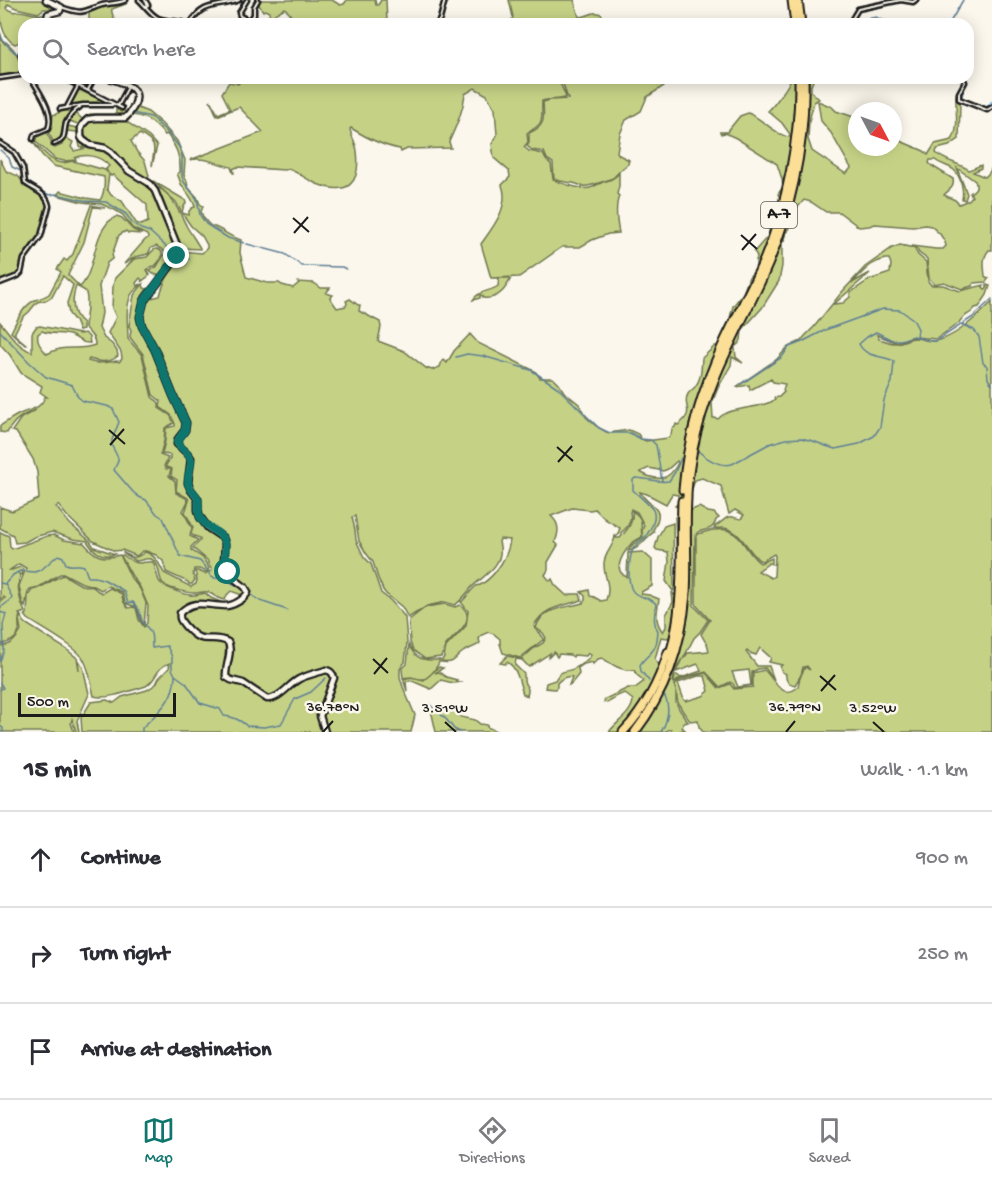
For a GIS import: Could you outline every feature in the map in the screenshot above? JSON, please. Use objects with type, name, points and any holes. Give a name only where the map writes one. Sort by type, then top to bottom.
[{"type":"highway","points":[[792,0],[794,18]]},
{"type":"highway","points":[[798,0],[800,18]]},
{"type":"highway","name":"A-7","points":[[662,678],[675,654],[684,615],[686,585],[684,481],[699,405],[713,365],[764,259],[781,208],[795,142],[799,84]]},
{"type":"highway","name":"A-7","points":[[691,447],[720,363],[771,258],[787,211],[801,137],[804,84]]},
{"type":"highway","name":"A-7","points":[[662,678],[673,642],[681,593],[684,516]]},
{"type":"highway","points":[[634,732],[662,678]]},
{"type":"highway","points":[[634,732],[646,718],[648,706]]},
{"type":"highway","points":[[623,732],[648,706]]},
{"type":"street","points":[[46,0],[77,13],[126,0]]},
{"type":"street","points":[[139,0],[160,18]]},
{"type":"street","points":[[145,0],[148,5],[146,6]]},
{"type":"street","points":[[195,18],[202,10],[239,0]]},
{"type":"street","points":[[244,18],[239,13],[247,0]]},
{"type":"street","points":[[252,18],[258,0]]},
{"type":"street","points":[[440,18],[445,0]]},
{"type":"street","points":[[853,18],[858,9],[894,1],[913,2],[916,0]]},
{"type":"street","points":[[48,18],[48,14],[60,11],[61,7]]},
{"type":"street","points":[[0,78],[18,75]]},
{"type":"street","points":[[33,139],[34,135],[48,129],[50,121],[47,106],[34,84]]},
{"type":"street","points":[[74,84],[118,107]]},
{"type":"street","points":[[88,90],[91,84]]},
{"type":"street","points":[[123,84],[134,89],[137,97],[130,113],[125,118],[88,119],[81,128],[81,137],[90,145],[105,148],[111,152],[129,171],[149,183],[155,191],[177,245],[178,253],[175,260],[144,301],[141,322],[186,423],[185,430],[177,444],[191,459],[188,483],[198,499],[199,514],[208,528],[223,538],[225,568],[248,592],[246,597],[232,604],[226,606],[198,604],[182,610],[179,616],[182,623],[198,638],[228,642],[231,648],[226,676],[248,686],[267,699],[276,697],[302,678],[326,670],[332,673],[334,678],[320,716],[325,732]]},
{"type":"street","points":[[964,84],[959,93],[959,99],[987,110],[992,107]]},
{"type":"street","points":[[67,107],[78,86]]},
{"type":"street","points":[[118,107],[127,89]]},
{"type":"street","points":[[60,109],[82,105],[118,107]]},
{"type":"street","points":[[54,144],[62,140],[67,121],[82,105]]},
{"type":"street","points":[[0,143],[14,152],[22,168],[25,183],[45,196],[49,202],[40,238],[24,258],[21,273],[0,283]]},
{"type":"green space","points":[[0,0],[40,0],[53,5],[51,9],[44,9],[38,13],[8,4],[6,8],[14,12],[42,14],[39,18],[18,18],[18,43],[15,44],[6,36],[1,19]]},
{"type":"green space","points":[[259,0],[332,0],[340,5],[347,0],[375,0],[378,5],[381,0],[386,0],[387,18],[291,18],[285,8],[270,18],[269,12],[263,11]]},
{"type":"green space","points":[[509,0],[574,0],[579,17],[594,13],[602,15],[601,18],[513,17]]},
{"type":"green space","points":[[126,2],[112,9],[114,18],[89,18],[89,11]]},
{"type":"green space","points":[[0,32],[1,39],[13,48],[17,55],[18,73],[0,77]]},
{"type":"green space","points":[[228,84],[561,84],[566,97],[542,101],[540,123],[527,133],[528,142],[524,147],[529,151],[543,154],[551,164],[553,179],[571,186],[590,188],[612,179],[619,173],[617,220],[619,233],[608,234],[580,247],[562,247],[519,277],[491,278],[481,244],[499,216],[504,201],[502,185],[510,177],[509,171],[494,158],[492,144],[497,135],[495,109],[487,95],[475,88],[465,94],[461,113],[449,142],[451,148],[407,149],[401,152],[400,149],[375,141],[351,128],[357,151],[357,172],[350,184],[337,189],[317,184],[288,169],[237,167],[233,169],[233,173],[231,167],[205,160],[190,160],[263,132],[239,107],[217,116],[210,100],[218,114],[230,109],[222,93]]},
{"type":"green space","points":[[563,84],[667,84],[647,97],[641,111],[626,120],[620,134],[617,152],[629,160],[628,164],[614,177],[585,186],[554,179],[553,163],[547,159],[544,152],[532,150],[527,146],[529,133],[543,121],[543,102],[568,99]]},
{"type":"green space","points":[[795,84],[793,131],[791,154],[781,200],[778,194],[783,187],[777,164],[736,138],[720,132],[727,132],[740,116],[748,113],[781,134],[792,137],[782,123],[768,111],[788,85]]},
{"type":"green space","points":[[809,84],[812,84],[811,91],[819,99],[814,102],[809,121],[808,139],[812,151],[846,174],[851,168],[831,133],[821,121],[818,101],[848,115],[848,156],[902,156],[902,142],[928,155],[935,144],[952,140],[957,124],[956,96],[960,104],[959,139],[949,146],[937,149],[936,153],[969,170],[981,165],[981,168],[973,172],[985,177],[992,167],[992,250],[989,250],[984,259],[985,276],[989,278],[986,282],[974,283],[962,289],[944,282],[934,284],[929,278],[927,259],[911,246],[943,249],[946,246],[940,234],[931,226],[875,224],[859,227],[839,212],[826,212],[804,200],[798,207],[795,205],[794,216],[788,221],[789,228],[784,238],[785,241],[782,242],[782,266],[779,281],[762,308],[743,329],[740,341],[736,346],[732,345],[760,287],[806,123]],"holes":[[[930,160],[935,160],[952,168],[961,184],[962,199],[965,200],[967,194],[957,168],[975,181],[976,187],[970,193],[972,196],[969,200],[959,204],[944,195],[952,187],[953,179],[929,163]]]},
{"type":"green space","points":[[78,89],[107,103],[70,104]]},
{"type":"green space","points":[[135,107],[148,112],[177,141],[185,160],[184,175],[188,187],[203,206],[201,212],[205,219],[211,226],[241,240],[240,253],[246,277],[293,288],[298,282],[314,283],[321,288],[330,288],[326,293],[333,295],[330,298],[337,308],[346,306],[346,301],[350,299],[360,305],[359,311],[380,322],[378,341],[404,351],[426,368],[432,370],[440,367],[444,360],[447,363],[454,351],[470,334],[478,343],[535,371],[540,378],[553,378],[564,392],[579,404],[586,417],[596,426],[608,433],[629,430],[646,441],[668,438],[676,424],[684,420],[688,412],[686,398],[699,380],[702,358],[718,346],[701,387],[688,429],[680,507],[675,506],[678,503],[678,495],[672,494],[666,504],[640,492],[656,508],[657,522],[654,532],[635,549],[628,551],[643,537],[644,525],[637,512],[631,509],[629,523],[617,536],[620,528],[605,519],[595,509],[572,508],[551,516],[557,525],[555,542],[558,545],[548,562],[545,575],[550,581],[552,579],[567,596],[580,594],[582,600],[543,614],[534,626],[544,639],[520,658],[503,653],[500,639],[488,632],[481,636],[478,645],[465,651],[452,662],[441,662],[446,647],[466,626],[468,611],[461,602],[477,585],[482,584],[497,570],[507,552],[510,540],[500,539],[499,557],[493,569],[455,605],[445,602],[427,606],[408,618],[402,607],[383,590],[373,562],[359,541],[355,516],[352,517],[356,540],[364,557],[371,564],[381,593],[405,617],[407,642],[405,662],[400,669],[400,677],[415,715],[411,732],[327,732],[322,716],[335,678],[332,669],[317,671],[296,679],[272,697],[264,696],[247,683],[228,677],[231,643],[224,638],[200,636],[188,627],[181,615],[188,609],[200,605],[228,607],[250,593],[249,589],[233,576],[226,566],[226,540],[211,528],[200,514],[199,496],[190,483],[193,456],[179,443],[188,427],[186,419],[142,321],[144,304],[147,299],[160,296],[180,251],[202,253],[207,245],[182,213],[189,215],[189,211],[195,207],[177,174],[180,172],[179,157],[167,134],[165,135],[158,127],[139,116],[133,115],[127,122],[149,137],[157,146],[152,166],[153,145],[140,134],[131,141],[145,161],[149,176],[146,179],[134,173],[109,148],[87,140],[83,131],[89,122],[98,119],[121,119]],"holes":[[[677,461],[671,473],[662,478],[640,472],[649,468],[663,471]]]},
{"type":"green space","points":[[74,108],[65,121],[60,140],[53,141],[48,132],[53,115]]},
{"type":"green space","points":[[116,109],[121,112],[123,109],[126,114],[92,116],[82,122],[79,134],[81,141],[87,146],[80,147],[77,132],[67,131],[68,126],[77,128],[78,124],[69,121],[76,113],[82,119],[90,114],[116,114]]},
{"type":"green space","points":[[46,132],[52,143],[51,146],[55,148],[62,145],[66,138],[73,142],[71,147],[74,151],[91,147],[107,151],[152,189],[176,247],[171,264],[163,273],[154,274],[149,270],[156,268],[165,253],[156,246],[151,248],[148,254],[135,257],[124,264],[148,238],[147,235],[132,228],[123,215],[101,204],[82,202],[57,195],[60,191],[100,200],[104,189],[104,177],[53,166],[33,142],[57,162],[73,161],[105,170],[108,173],[106,169],[109,166],[98,158],[88,156],[79,156],[75,158],[76,160],[55,159],[35,141],[36,136]],"holes":[[[109,174],[113,175],[147,205],[148,222],[141,225],[136,223],[122,201],[111,195],[107,189]]]},
{"type":"green space","points":[[0,159],[6,171],[18,176],[25,185],[41,195],[47,205],[39,236],[21,262],[21,271],[0,281]]},
{"type":"green space","points":[[153,181],[185,200],[182,213],[176,202]]},
{"type":"green space","points":[[159,188],[172,200],[200,249],[181,248],[156,189]]},
{"type":"green space","points":[[779,203],[769,235],[756,268],[757,258],[754,252],[768,236],[775,205]]},
{"type":"green space","points":[[91,205],[105,208],[93,207],[84,242],[68,275],[80,287],[88,274],[98,239],[109,221],[117,216],[133,230],[142,234],[126,231],[119,235],[113,258],[107,263],[99,286],[102,313],[99,328],[104,338],[117,351],[118,356],[108,361],[89,359],[88,361],[119,362],[122,359],[121,352],[108,333],[116,317],[112,308],[115,278],[134,259],[147,257],[155,249],[162,252],[162,258],[155,266],[147,270],[150,275],[141,282],[140,278],[136,283],[137,286],[141,284],[129,300],[128,339],[142,355],[152,397],[159,402],[159,408],[170,415],[174,423],[165,428],[160,455],[168,458],[164,466],[166,469],[171,469],[169,476],[175,481],[176,493],[188,501],[183,511],[192,528],[190,536],[198,540],[191,550],[203,558],[209,568],[207,572],[194,569],[195,580],[192,584],[166,572],[163,561],[156,555],[142,551],[137,556],[122,550],[115,551],[93,541],[58,505],[56,507],[70,524],[94,547],[115,554],[102,555],[95,551],[87,541],[52,532],[25,542],[15,543],[13,535],[0,528],[0,507],[12,511],[39,499],[37,472],[33,459],[16,432],[12,431],[21,418],[36,410],[19,418],[7,433],[0,432],[0,426],[38,406],[47,397],[40,392],[42,386],[21,373],[0,344],[0,322],[18,343],[32,352],[32,333],[36,327],[40,326],[85,333],[89,337],[90,343],[87,343],[68,335],[42,331],[38,334],[38,340],[47,354],[65,348],[95,345],[93,338],[85,328],[87,304],[85,291],[76,286],[73,306],[76,315],[83,323],[83,330],[79,331],[69,314],[67,303],[73,285],[63,276],[52,297],[37,302],[23,317],[15,335],[26,344],[11,332],[27,306],[49,294],[61,272],[57,269],[64,259],[67,261],[73,254]]},
{"type":"green space","points":[[900,245],[914,248],[926,262],[928,281],[931,285],[943,285],[960,291],[984,285],[985,289],[987,285],[990,286],[979,307],[936,339],[915,337],[895,342],[877,335],[879,339],[895,343],[915,338],[941,340],[965,326],[992,302],[992,732],[703,732],[698,720],[690,721],[679,705],[675,686],[678,681],[706,673],[719,688],[730,684],[734,689],[753,687],[753,673],[764,670],[782,690],[792,691],[798,687],[805,667],[810,670],[807,666],[803,667],[795,685],[791,684],[786,674],[782,672],[780,667],[782,665],[769,662],[771,658],[760,648],[756,655],[746,652],[757,666],[769,666],[774,680],[765,668],[758,669],[752,672],[752,685],[735,688],[730,682],[720,687],[706,672],[679,679],[674,684],[675,675],[681,678],[701,671],[698,664],[676,672],[682,659],[675,670],[673,682],[676,702],[688,722],[682,727],[687,732],[682,730],[680,731],[682,732],[672,732],[671,729],[664,732],[641,732],[667,683],[684,631],[688,601],[689,511],[699,507],[714,513],[719,518],[712,527],[699,531],[695,536],[694,606],[708,620],[694,638],[683,659],[688,653],[709,651],[701,634],[710,620],[696,603],[696,539],[698,534],[712,530],[732,532],[760,563],[772,558],[772,564],[769,563],[758,571],[771,578],[774,576],[774,554],[762,561],[759,560],[733,531],[726,528],[714,528],[727,518],[741,519],[744,515],[735,510],[729,514],[721,486],[702,478],[695,480],[689,507],[693,465],[699,435],[731,348],[735,348],[736,357],[743,363],[732,357],[731,365],[712,403],[713,418],[718,419],[731,411],[765,404],[779,397],[784,392],[785,384],[773,382],[771,379],[750,390],[749,385],[736,387],[777,359],[788,347],[801,341],[865,267]],"holes":[[[889,259],[891,264],[890,273],[869,280],[850,293],[850,297],[843,303],[834,304],[870,273],[852,283],[867,268]],[[749,670],[751,685],[738,687],[732,672]],[[705,676],[709,691],[703,696],[686,701],[678,683]]]},
{"type":"green space","points":[[755,270],[728,326],[733,306]]},
{"type":"green space","points":[[499,278],[511,278],[501,293],[488,298],[480,295],[480,298],[473,300],[478,294],[498,286]]},
{"type":"green space","points":[[143,284],[147,289],[142,296],[139,324],[156,355],[185,423],[176,443],[178,449],[189,457],[187,482],[197,498],[198,518],[223,540],[224,570],[247,590],[245,596],[231,591],[225,600],[208,592],[191,593],[166,586],[161,580],[154,561],[148,559],[136,561],[122,552],[134,557],[145,552],[149,553],[157,560],[164,573],[191,587],[196,584],[197,580],[195,571],[205,574],[212,570],[207,560],[193,548],[200,538],[191,534],[193,527],[185,512],[189,501],[176,491],[177,480],[171,476],[172,469],[166,467],[170,455],[162,454],[166,428],[175,426],[175,424],[171,415],[160,407],[161,401],[153,395],[143,354],[130,337],[129,326],[134,295]]},
{"type":"green space","points":[[632,511],[639,516],[642,537],[633,542],[624,553],[620,562],[620,571],[627,577],[628,553],[643,552],[652,560],[652,586],[641,592],[659,599],[657,620],[663,632],[666,627],[666,615],[673,602],[672,592],[674,595],[676,593],[675,517],[679,514],[676,606],[671,635],[668,638],[661,637],[655,659],[659,666],[648,693],[618,732],[609,732],[630,709],[633,700],[624,693],[607,703],[604,702],[605,699],[628,688],[635,688],[643,682],[634,670],[621,669],[602,658],[593,664],[592,662],[584,664],[578,668],[579,674],[571,684],[569,685],[572,677],[566,677],[557,683],[555,689],[545,688],[546,683],[555,680],[562,672],[574,669],[591,655],[588,653],[586,656],[574,655],[573,657],[559,654],[557,657],[554,652],[529,667],[522,660],[516,659],[515,665],[524,674],[524,681],[528,689],[527,696],[523,694],[514,668],[507,662],[500,663],[507,656],[522,659],[543,643],[546,638],[536,628],[539,621],[549,612],[583,603],[585,596],[581,592],[589,590],[590,596],[601,601],[606,600],[608,585],[604,568],[605,559],[615,536],[620,538],[629,526]]},
{"type":"green space","points":[[673,523],[673,591],[666,581],[668,552],[655,548],[664,526]]},
{"type":"green space","points":[[0,532],[9,536],[12,549],[54,535],[64,540],[84,543],[99,556],[120,555],[146,603],[144,625],[137,607],[125,602],[122,592],[108,586],[101,590],[65,574],[60,574],[39,587],[30,589],[25,607],[19,586],[20,599],[25,612],[19,614],[19,631],[16,636],[10,642],[2,644],[0,641],[0,602],[5,598],[0,600]],"holes":[[[19,564],[26,568],[19,586],[19,574],[22,575],[23,569],[20,567],[10,570]]]},
{"type":"green space","points":[[121,556],[137,563],[153,562],[159,581],[168,588],[190,595],[205,593],[223,603],[206,602],[191,605],[181,609],[177,615],[181,624],[192,633],[228,645],[228,656],[223,675],[226,680],[244,685],[263,699],[272,701],[303,678],[329,672],[332,676],[319,716],[323,732],[82,732],[81,718],[91,702],[107,700],[114,703],[122,697],[147,690],[156,684],[169,668],[170,663],[161,668],[146,686],[113,696],[94,696],[88,669],[81,655],[25,615],[27,614],[28,596],[32,590],[64,575],[102,593],[110,588],[122,594],[128,608],[136,608],[139,620],[144,627],[147,623],[148,606],[140,587]]},
{"type":"green space","points":[[445,604],[455,607],[460,605],[465,610],[467,621],[446,645],[441,657],[425,659],[413,650],[410,642],[409,620],[426,607]]},
{"type":"green space","points":[[21,616],[25,623],[77,658],[79,670],[78,659],[83,667],[89,694],[77,721],[79,732],[76,732],[72,719],[74,732],[0,732],[0,643],[2,646],[8,645],[18,636],[21,631],[19,619]]},
{"type":"green space","points":[[409,645],[418,657],[440,660],[426,678],[403,678],[402,669],[407,664]]},
{"type":"green space","points":[[439,667],[443,668],[435,673],[439,672],[457,680],[455,682],[462,682],[453,683],[441,680],[431,689],[410,680],[406,682],[407,691],[404,679],[411,677],[424,680]]},
{"type":"green space","points":[[449,708],[461,717],[475,720],[498,732],[436,732],[431,710]]},
{"type":"waterway","points":[[952,18],[963,0]]},
{"type":"waterway","points":[[872,18],[878,18]]},
{"type":"waterway","points":[[0,35],[18,54]]},
{"type":"waterway","points":[[965,84],[960,99],[987,108],[992,102]]},
{"type":"waterway","points":[[132,113],[151,117],[179,147],[184,182],[197,199],[200,215],[206,224],[228,238],[244,243]]},
{"type":"waterway","points":[[0,150],[9,158],[12,167],[21,171]]},
{"type":"waterway","points":[[25,170],[25,175]]},
{"type":"waterway","points":[[26,180],[49,195],[56,194],[87,201],[106,202],[126,214],[132,223],[150,232],[173,253],[189,259]]},
{"type":"waterway","points":[[247,244],[285,254],[302,266],[346,269]]},
{"type":"waterway","points":[[697,450],[713,461],[727,465],[769,444],[786,439],[801,438],[835,449],[859,444],[874,436],[880,427],[884,400],[892,382],[894,361],[870,354],[859,344],[876,332],[892,340],[913,336],[936,341],[973,317],[992,299]]},
{"type":"waterway","points":[[741,384],[782,357],[789,347],[825,330],[883,309],[900,310],[913,319],[918,329],[917,336]]},
{"type":"waterway","points":[[961,324],[974,330],[979,337],[983,363],[987,366],[988,379],[992,384]]},
{"type":"waterway","points":[[0,331],[46,377],[72,385],[78,397],[83,401],[113,409],[119,422],[112,440],[112,446],[118,458],[114,470],[133,492],[146,500],[163,518],[180,556],[200,561],[208,571]]},
{"type":"waterway","points":[[456,357],[467,354],[483,356],[531,370],[557,387],[599,428],[610,433],[630,433],[641,439],[651,440],[656,445],[662,481]]},
{"type":"waterway","points":[[649,681],[641,671],[640,665],[657,643],[658,631],[654,618],[656,604],[634,593],[630,586],[629,570],[633,549],[650,530],[654,513],[633,490],[633,480],[635,478],[669,481],[681,458]]},
{"type":"waterway","points":[[0,583],[5,584],[20,571],[35,572],[42,569],[58,555],[63,557],[66,564],[84,566],[88,577],[105,580],[124,591],[128,603],[133,602],[139,610],[144,624]]},
{"type":"waterway","points":[[209,573],[211,577],[228,581],[244,589]]},
{"type":"waterway","points":[[0,608],[12,597],[5,584]]},
{"type":"waterway","points":[[250,594],[260,601],[287,610]]},
{"type":"waterway","points":[[0,612],[6,614],[3,625],[4,651],[0,661]]},
{"type":"waterway","points":[[146,626],[151,634],[152,648],[167,646],[172,657],[172,669],[175,675],[186,683],[200,703],[220,709],[224,716],[236,719],[247,726],[264,727],[281,724],[295,699],[311,692],[326,678]]},
{"type":"waterway","points":[[142,732],[142,728],[168,699],[175,676]]},
{"type":"waterway","points":[[0,683],[3,688],[0,690]]},
{"type":"waterway","points":[[661,732],[668,714],[664,695]]},
{"type":"waterway","points":[[429,704],[460,732]]},
{"type":"waterway","points":[[0,726],[3,732]]},
{"type":"route","points":[[177,256],[144,301],[141,322],[186,423],[185,430],[177,444],[191,459],[189,487],[198,499],[200,517],[208,528],[223,538],[225,568],[228,572]]}]
